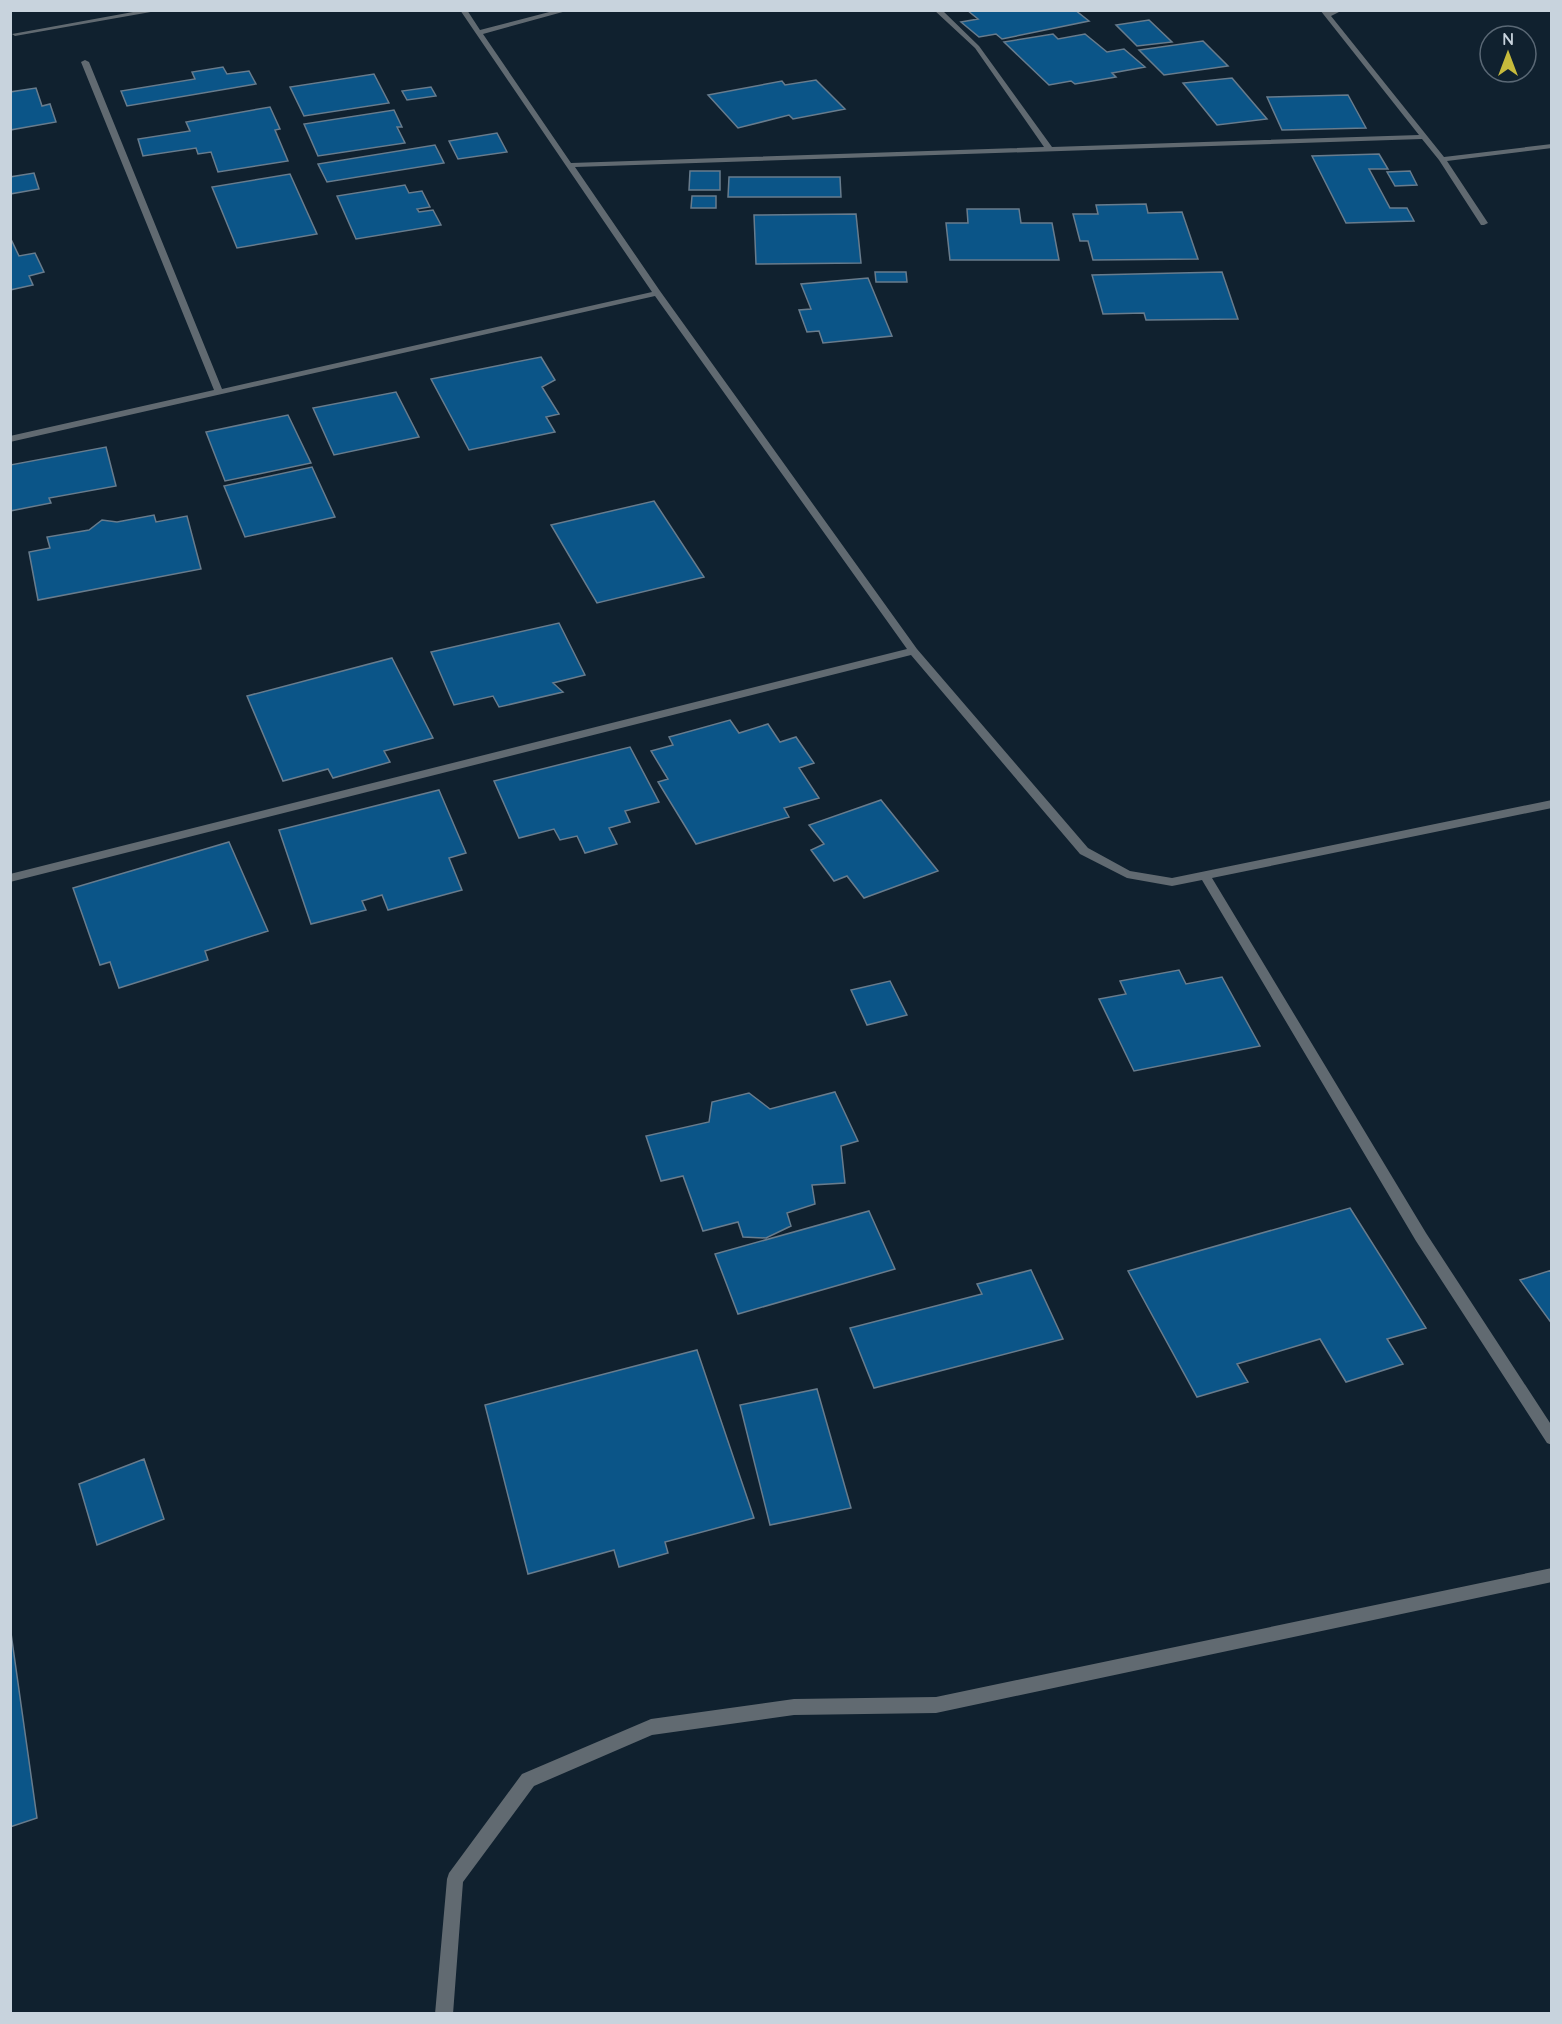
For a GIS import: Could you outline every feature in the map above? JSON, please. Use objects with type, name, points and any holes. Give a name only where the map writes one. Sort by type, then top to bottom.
[{"type":"street","points":[[15,34],[159,10]]},
{"type":"street","points":[[463,10],[657,293],[913,651],[1084,851],[1127,874],[1172,882],[1551,804]]},
{"type":"street","points":[[477,33],[567,10]]},
{"type":"street","points":[[937,10],[977,47],[1050,150]]},
{"type":"street","points":[[1340,10],[1326,13],[1442,159],[1484,223]]},
{"type":"street","points":[[85,62],[219,392]]},
{"type":"street","points":[[570,165],[1425,137]]},
{"type":"street","points":[[1442,159],[1551,146]]},
{"type":"street","points":[[10,439],[657,293]]},
{"type":"street","points":[[10,878],[913,651]]},
{"type":"street","points":[[1205,876],[1421,1237],[1551,1438]]},
{"type":"street","points":[[444,2013],[455,1879],[528,1780],[651,1727],[794,1707],[936,1705],[1551,1575]]},
{"type":"building","points":[[967,10],[1075,10],[1089,21],[1002,39],[996,34],[979,37],[961,22],[978,19]]},
{"type":"building","points":[[1149,20],[1172,42],[1137,46],[1116,25]]},
{"type":"building","points":[[1053,34],[1058,39],[1085,34],[1107,52],[1124,49],[1145,67],[1112,73],[1116,77],[1075,84],[1071,81],[1049,85],[1004,42]]},
{"type":"building","points":[[1203,41],[1228,66],[1164,75],[1139,50]]},
{"type":"building","points":[[223,67],[227,74],[249,71],[256,84],[127,106],[121,91],[195,79],[192,72]]},
{"type":"building","points":[[374,74],[389,103],[304,116],[290,87]]},
{"type":"building","points":[[1232,78],[1267,119],[1217,125],[1183,83]]},
{"type":"building","points":[[816,80],[845,109],[793,119],[789,115],[738,128],[708,95],[782,81],[785,85]]},
{"type":"building","points":[[431,87],[436,96],[407,100],[402,91]]},
{"type":"building","points":[[36,88],[42,106],[50,104],[56,122],[10,130],[10,92]]},
{"type":"building","points":[[1348,95],[1366,128],[1282,130],[1267,97]]},
{"type":"building","points":[[270,107],[280,129],[275,130],[288,161],[218,172],[211,152],[198,154],[196,148],[143,156],[138,139],[190,131],[186,122]]},
{"type":"building","points":[[394,110],[402,127],[397,127],[405,143],[318,156],[304,124]]},
{"type":"building","points":[[497,133],[507,152],[458,159],[449,141]]},
{"type":"building","points":[[435,145],[444,163],[327,182],[318,164]]},
{"type":"building","points":[[1379,154],[1388,169],[1369,169],[1390,208],[1407,208],[1414,221],[1346,223],[1312,156]]},
{"type":"building","points":[[690,171],[720,171],[720,190],[689,190]]},
{"type":"building","points":[[1410,171],[1417,185],[1395,186],[1387,172]]},
{"type":"building","points":[[34,173],[39,189],[10,194],[10,177]]},
{"type":"building","points":[[290,174],[317,234],[237,248],[212,187]]},
{"type":"building","points":[[729,177],[840,177],[841,197],[728,197]]},
{"type":"building","points":[[405,185],[409,193],[422,191],[430,207],[417,209],[419,212],[433,210],[441,225],[356,239],[337,196]]},
{"type":"building","points":[[692,196],[716,196],[716,208],[691,208]]},
{"type":"building","points":[[1146,204],[1148,213],[1182,212],[1198,259],[1093,260],[1088,241],[1080,241],[1073,214],[1098,214],[1096,205]]},
{"type":"building","points":[[967,209],[1019,209],[1021,223],[1052,223],[1059,260],[950,260],[946,223],[968,223]]},
{"type":"building","points":[[856,214],[861,263],[756,264],[754,215]]},
{"type":"building","points":[[10,237],[19,256],[35,253],[44,272],[29,276],[33,285],[10,290]]},
{"type":"building","points":[[875,272],[906,272],[907,282],[876,282]]},
{"type":"building","points":[[1222,272],[1238,319],[1146,320],[1144,313],[1103,314],[1092,275]]},
{"type":"building","points":[[868,278],[892,336],[823,343],[819,331],[807,332],[799,310],[811,309],[801,284]]},
{"type":"building","points":[[541,357],[555,380],[542,387],[559,414],[546,417],[555,432],[469,450],[431,379]]},
{"type":"building","points":[[396,392],[419,437],[334,455],[313,408]]},
{"type":"building","points":[[288,415],[311,463],[225,481],[206,432]]},
{"type":"building","points":[[106,447],[116,486],[49,498],[51,503],[10,511],[10,465]]},
{"type":"building","points":[[312,467],[335,517],[245,537],[224,486]]},
{"type":"building","points":[[654,501],[704,577],[597,603],[551,525]]},
{"type":"building","points":[[154,515],[156,522],[187,516],[201,569],[38,600],[29,552],[50,548],[47,537],[89,530],[102,520],[117,522]]},
{"type":"building","points":[[559,623],[585,675],[553,683],[563,692],[499,707],[493,696],[454,705],[431,652]]},
{"type":"building","points":[[392,658],[433,738],[384,751],[390,762],[333,778],[328,769],[283,781],[247,696]]},
{"type":"building","points":[[730,720],[739,733],[768,724],[780,742],[796,737],[814,763],[799,768],[819,798],[784,808],[789,817],[696,844],[658,782],[668,779],[651,751],[673,745],[669,737]]},
{"type":"building","points":[[630,747],[659,802],[625,811],[630,822],[609,828],[617,844],[585,853],[577,836],[560,840],[554,829],[519,838],[494,781]]},
{"type":"building","points":[[439,790],[466,853],[449,858],[462,890],[388,910],[382,895],[362,901],[366,910],[311,924],[279,830]]},
{"type":"building","points":[[881,800],[938,871],[864,898],[847,876],[834,881],[811,850],[824,844],[809,825]]},
{"type":"building","points":[[229,842],[268,931],[205,951],[208,960],[119,988],[110,962],[100,965],[73,888]]},
{"type":"building","points":[[1179,970],[1186,984],[1222,977],[1260,1046],[1134,1071],[1099,999],[1126,994],[1120,981]]},
{"type":"building","points":[[890,981],[907,1015],[867,1025],[851,990]]},
{"type":"building","points":[[835,1092],[858,1141],[841,1146],[845,1183],[812,1185],[815,1204],[787,1213],[791,1226],[766,1238],[743,1237],[738,1222],[703,1231],[683,1176],[661,1181],[646,1136],[709,1122],[712,1102],[749,1093],[770,1109]]},
{"type":"building","points":[[1350,1208],[1426,1328],[1387,1339],[1403,1364],[1346,1382],[1320,1339],[1237,1364],[1248,1382],[1197,1397],[1128,1271]]},
{"type":"building","points":[[869,1211],[895,1269],[738,1314],[715,1254]]},
{"type":"building","points":[[1031,1270],[1063,1339],[874,1388],[850,1328],[982,1294],[977,1284]]},
{"type":"building","points":[[1552,1270],[1552,1324],[1520,1280]]},
{"type":"building","points":[[697,1350],[754,1518],[665,1542],[668,1553],[619,1567],[614,1550],[528,1574],[485,1405]]},
{"type":"building","points":[[817,1389],[851,1508],[770,1525],[740,1405]]},
{"type":"building","points":[[144,1459],[164,1519],[97,1545],[79,1484]]},
{"type":"building","points":[[10,1626],[37,1818],[10,1827]]}]
